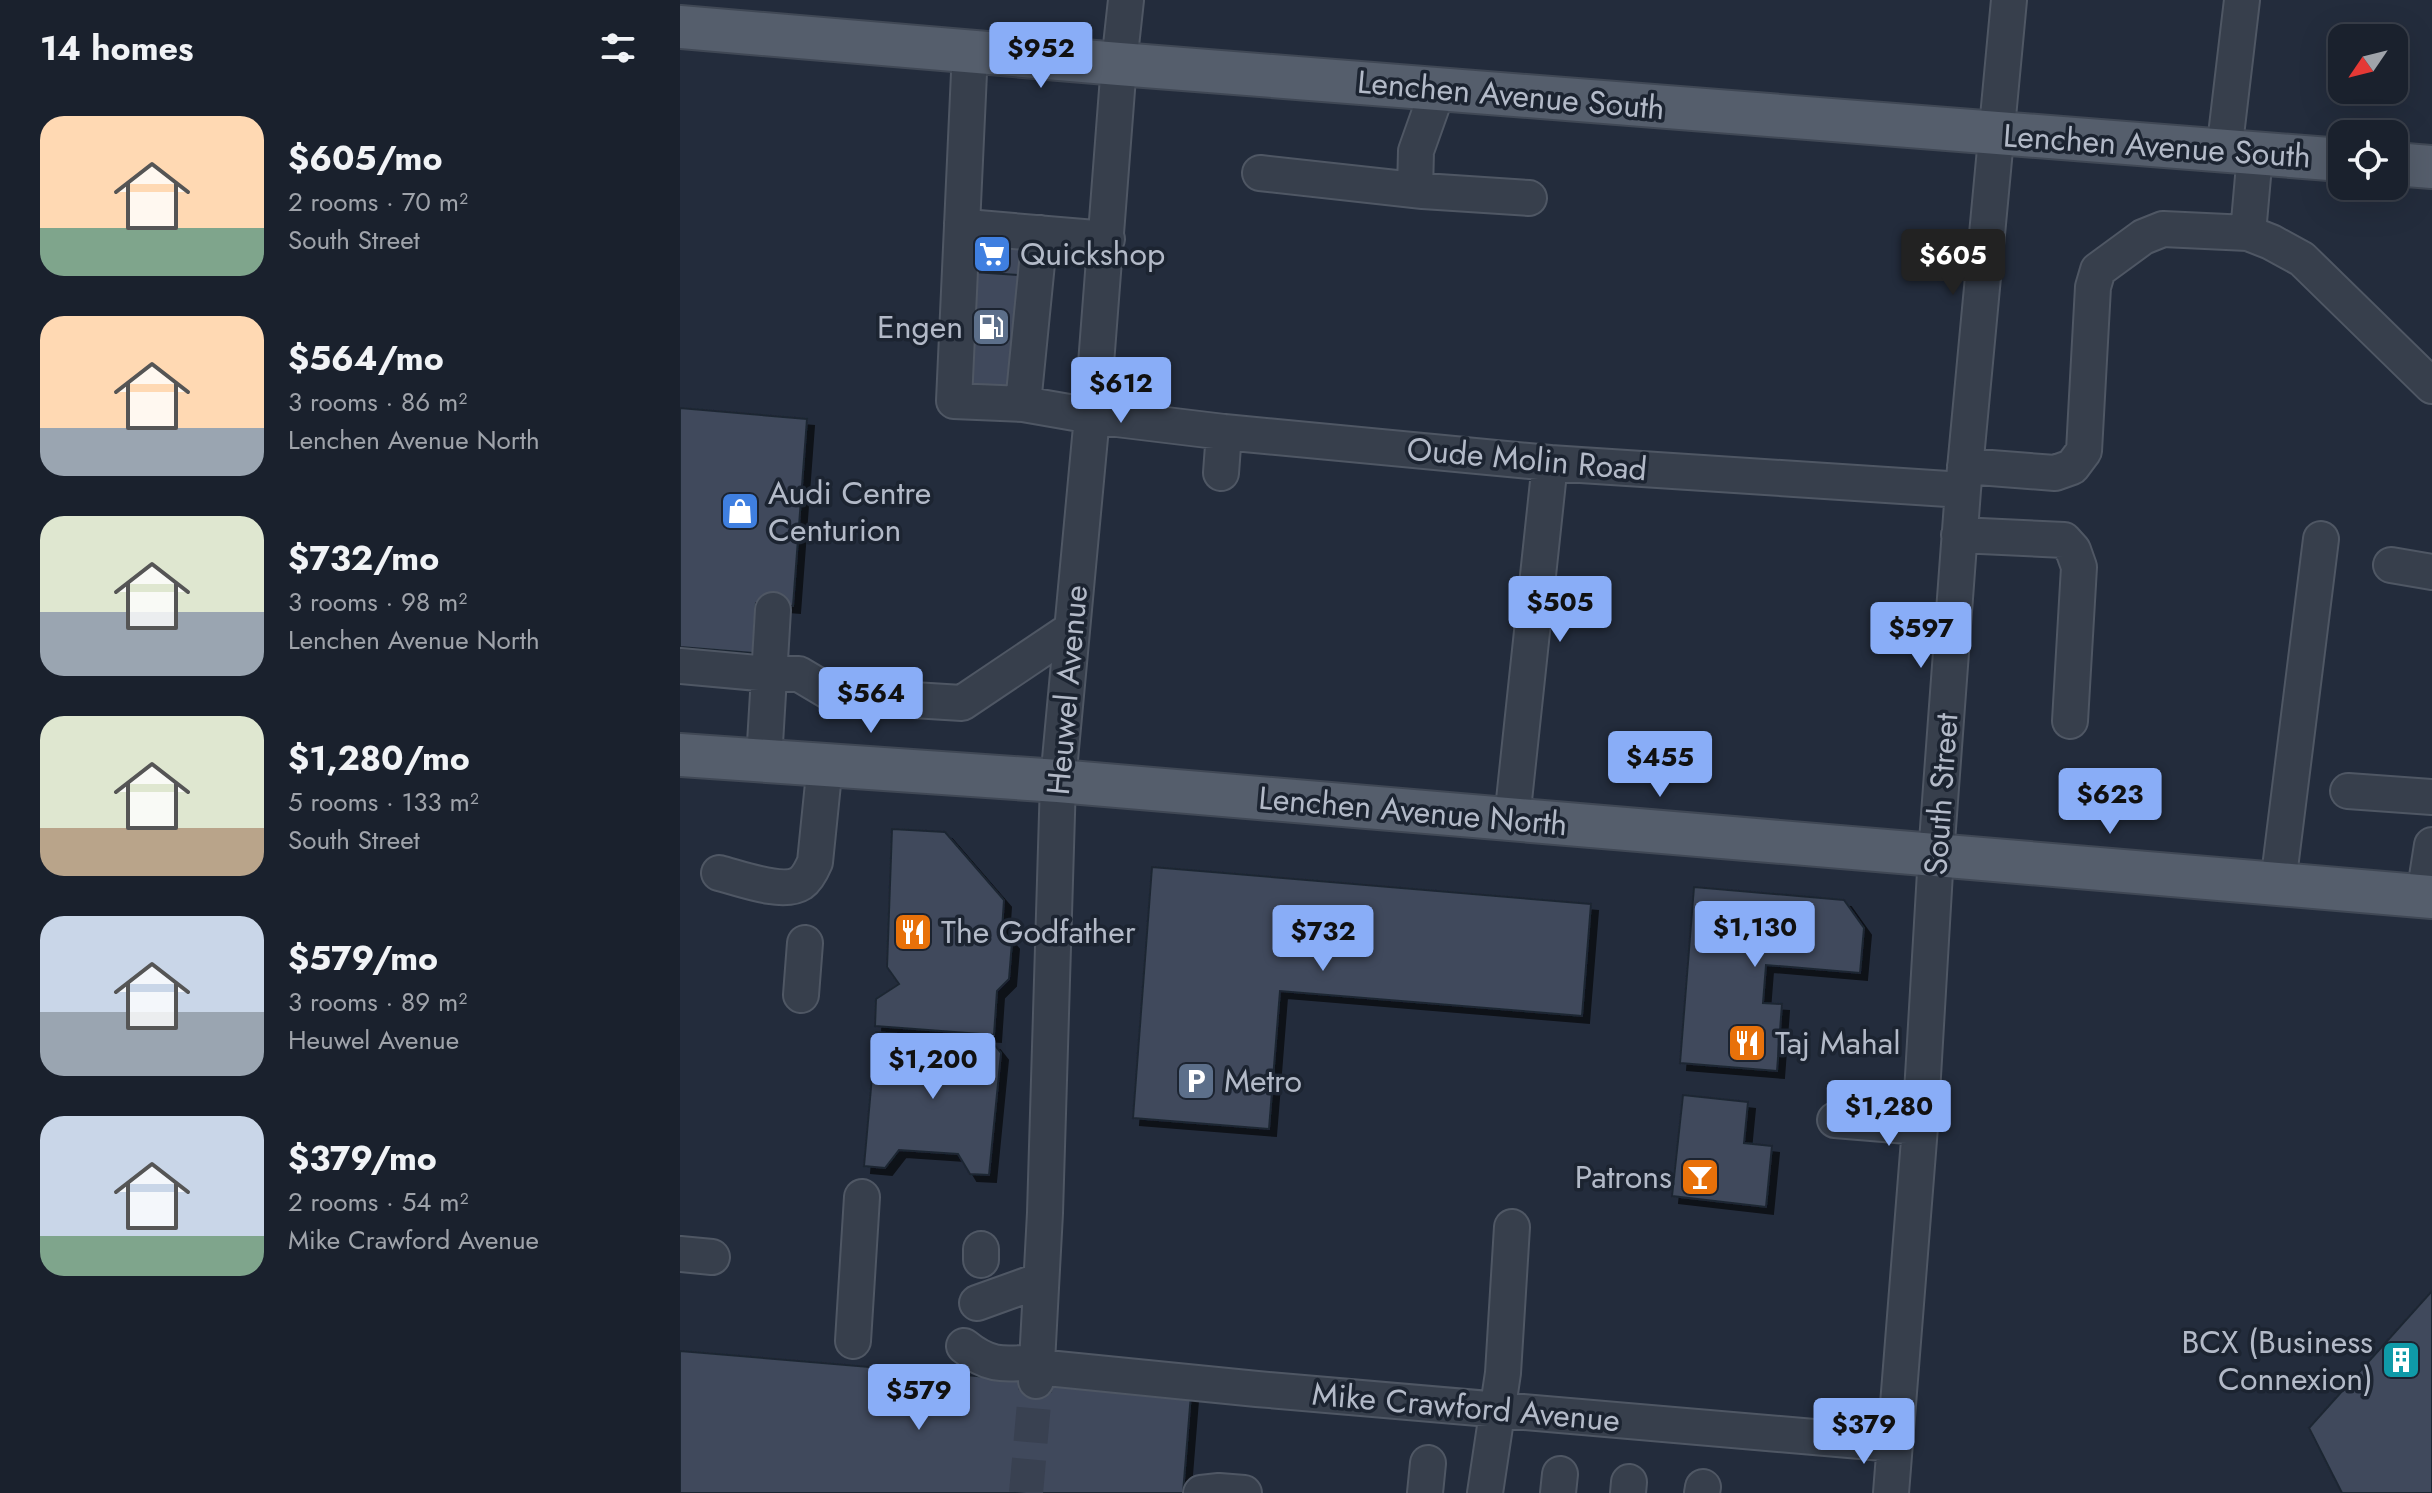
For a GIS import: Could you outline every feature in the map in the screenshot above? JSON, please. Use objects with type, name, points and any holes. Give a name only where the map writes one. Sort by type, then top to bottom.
[{"type":"main road","name":"Lenchen Avenue South","points":[[680,27],[2328,159]]},
{"type":"main road","points":[[2408,165],[2432,167]]},
{"type":"main road","name":"Lenchen Avenue North","points":[[680,755],[1058,781],[1512,819],[1616,841],[1936,855],[2428,896]]},
{"type":"street","name":"Heuwel Avenue","points":[[1037,1370],[1058,781],[1126,0]]},
{"type":"street","name":"South Street","points":[[1888,1493],[1895,1444],[1920,1127],[1959,535],[2009,0]]},
{"type":"street","points":[[2242,0],[2240,153],[2248,233],[2302,259],[2432,386]]},
{"type":"street","points":[[970,51],[962,223],[978,228],[1107,239]]},
{"type":"street","points":[[1408,189],[1423,88]]},
{"type":"street","points":[[1260,173],[1529,198]]},
{"type":"street","name":"Oude Molin Road","points":[[962,223],[954,401],[1023,404],[1224,432],[1550,463],[1964,478],[2055,473],[2072,467],[2084,451],[2093,287],[2098,270],[2143,237],[2163,229],[2248,233]]},
{"type":"street","points":[[1023,404],[1040,233]]},
{"type":"street","points":[[1221,473],[1224,432]]},
{"type":"street","points":[[1512,819],[1550,463]]},
{"type":"street","points":[[1959,535],[2064,540],[2073,550],[2079,567],[2070,721]]},
{"type":"street","points":[[2278,884],[2321,539]]},
{"type":"street","points":[[2391,565],[2432,572]]},
{"type":"street","points":[[764,760],[773,610]]},
{"type":"street","points":[[680,666],[799,674],[831,693],[848,696],[962,703],[1072,629]]},
{"type":"street","points":[[719,873],[782,888],[801,883],[815,862],[825,764]]},
{"type":"street","points":[[2348,791],[2432,797]]},
{"type":"street","points":[[2428,896],[2432,845]]},
{"type":"street","points":[[801,995],[805,943]]},
{"type":"street","points":[[1835,1120],[1920,1127]]},
{"type":"street","points":[[853,1341],[862,1197]]},
{"type":"street","points":[[1485,1493],[1503,1373],[1512,1227]]},
{"type":"street","points":[[977,1303],[1041,1280]]},
{"type":"street","name":"Mike Crawford Avenue","points":[[964,1346],[986,1361],[1037,1370],[1895,1444]]},
{"type":"street","points":[[1497,1410],[1499,1493]]},
{"type":"street","points":[[1201,1493],[1244,1493]]},
{"type":"building","points":[[977,232],[1021,236],[1019,275],[974,272]]},
{"type":"building","points":[[974,272],[1019,275],[1011,394],[966,391]]},
{"type":"building","name":"Audi Centre Centurion","points":[[680,408],[807,419],[793,606],[756,603],[753,653],[680,647]]},
{"type":"building","points":[[892,829],[945,832],[1004,900],[1002,930],[1012,942],[1009,979],[997,991],[994,1035],[875,1026],[876,999],[899,984],[887,967]]},
{"type":"building","points":[[1152,867],[1591,904],[1582,1016],[1280,991],[1269,1129],[1133,1118]]},
{"type":"building","points":[[1694,887],[1844,900],[1864,928],[1860,973],[1766,965],[1763,1003],[1782,1004],[1777,1071],[1680,1063]]},
{"type":"building","points":[[876,1032],[909,1035],[918,1048],[959,1048],[963,1040],[993,1043],[1001,1053],[989,1175],[970,1174],[958,1154],[899,1150],[885,1168],[864,1166]]},
{"type":"building","points":[[1683,1095],[1748,1102],[1744,1143],[1772,1146],[1766,1207],[1672,1196]]},
{"type":"building","name":"BCX (Business Connexion)","points":[[2432,1291],[2432,1493],[2342,1493],[2309,1428]]},
{"type":"building","points":[[680,1351],[1191,1394],[1183,1493],[680,1493]]},
{"type":"tunnel","points":[[1026,1493],[1036,1381]]},
{"type":"place","name":"Quickshop","points":[[992,254]]},
{"type":"place","name":"Engen","points":[[991,327]]},
{"type":"place","name":"Audi Centre Centurion","points":[[740,511]]},
{"type":"place","name":"The Godfather","points":[[913,932]]},
{"type":"place","name":"Taj Mahal","points":[[1747,1043]]},
{"type":"place","name":"Metro","points":[[1196,1081]]},
{"type":"place","name":"Patrons","points":[[1700,1177]]},
{"type":"place","name":"BCX (Business Connexion)","points":[[2401,1360]]}]
